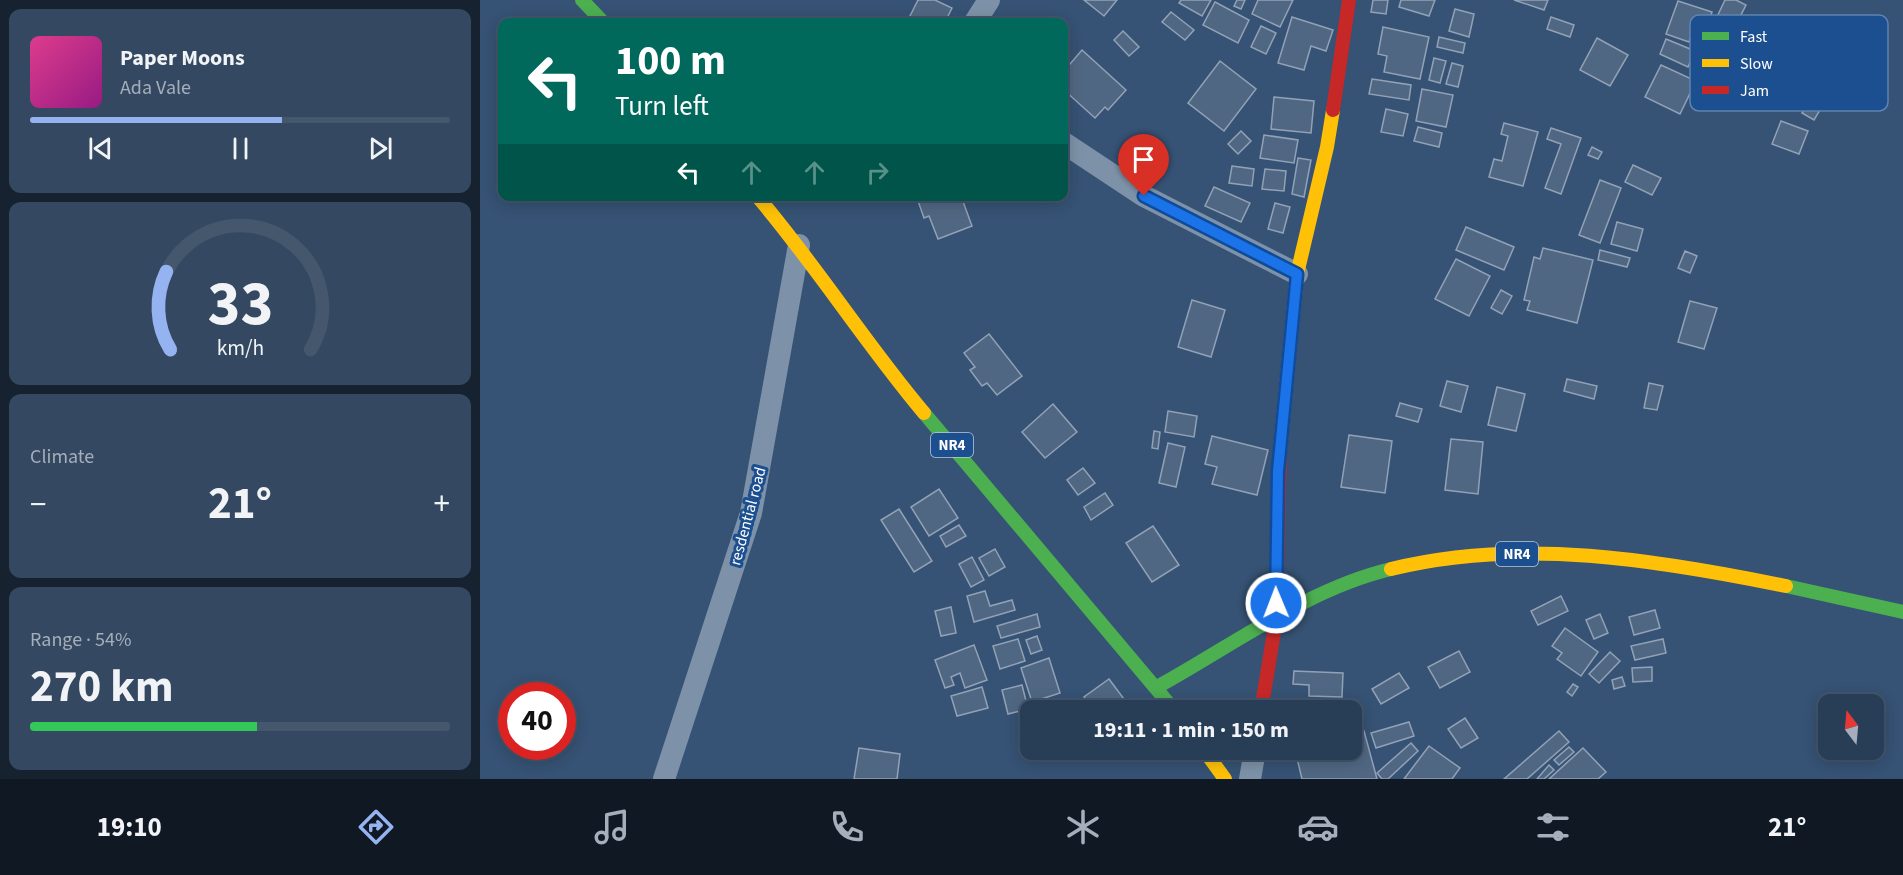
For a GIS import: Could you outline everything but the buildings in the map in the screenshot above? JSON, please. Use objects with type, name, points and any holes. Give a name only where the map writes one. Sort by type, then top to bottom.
[{"type":"main road","points":[[582,0],[599,18]]},
{"type":"main road","points":[[1263,700],[1276,620],[1278,471],[1297,274],[1327,147],[1349,0]]},
{"type":"main road","name":"NR4","points":[[761,201],[799,245],[880,361],[1166,700]]},
{"type":"main road","name":"NR4","points":[[1157,687],[1331,591],[1368,576],[1417,563],[1522,553],[1615,559],[1707,572],[1903,612]]},
{"type":"main road","points":[[1212,760],[1226,779]]},
{"type":"street","points":[[978,18],[989,0]]},
{"type":"street","points":[[1068,146],[1144,196],[1297,274]]},
{"type":"street","name":"resdential road","points":[[664,779],[751,513],[799,245]]},
{"type":"street","points":[[1250,779],[1253,760]]},
{"type":"traffic: fast","points":[[582,0],[599,18]]},
{"type":"traffic: fast","points":[[924,413],[1166,700]]},
{"type":"traffic: fast","points":[[1157,687],[1300,604],[1360,578],[1391,569]]},
{"type":"traffic: fast","points":[[1786,586],[1903,612]]},
{"type":"traffic: slow","points":[[1280,450],[1297,274],[1327,147],[1333,110]]},
{"type":"traffic: slow","points":[[761,201],[924,413]]},
{"type":"traffic: slow","points":[[1391,569],[1440,559],[1489,554],[1539,553],[1639,561],[1738,576],[1786,586]]},
{"type":"traffic: slow","points":[[1211,760],[1225,779]]},
{"type":"traffic: jam","points":[[1333,110],[1349,0]]},
{"type":"traffic: jam","points":[[1263,700],[1276,620],[1280,450]]},
{"type":"route","points":[[1144,196],[1297,274],[1289,336],[1278,471],[1276,603]]}]
